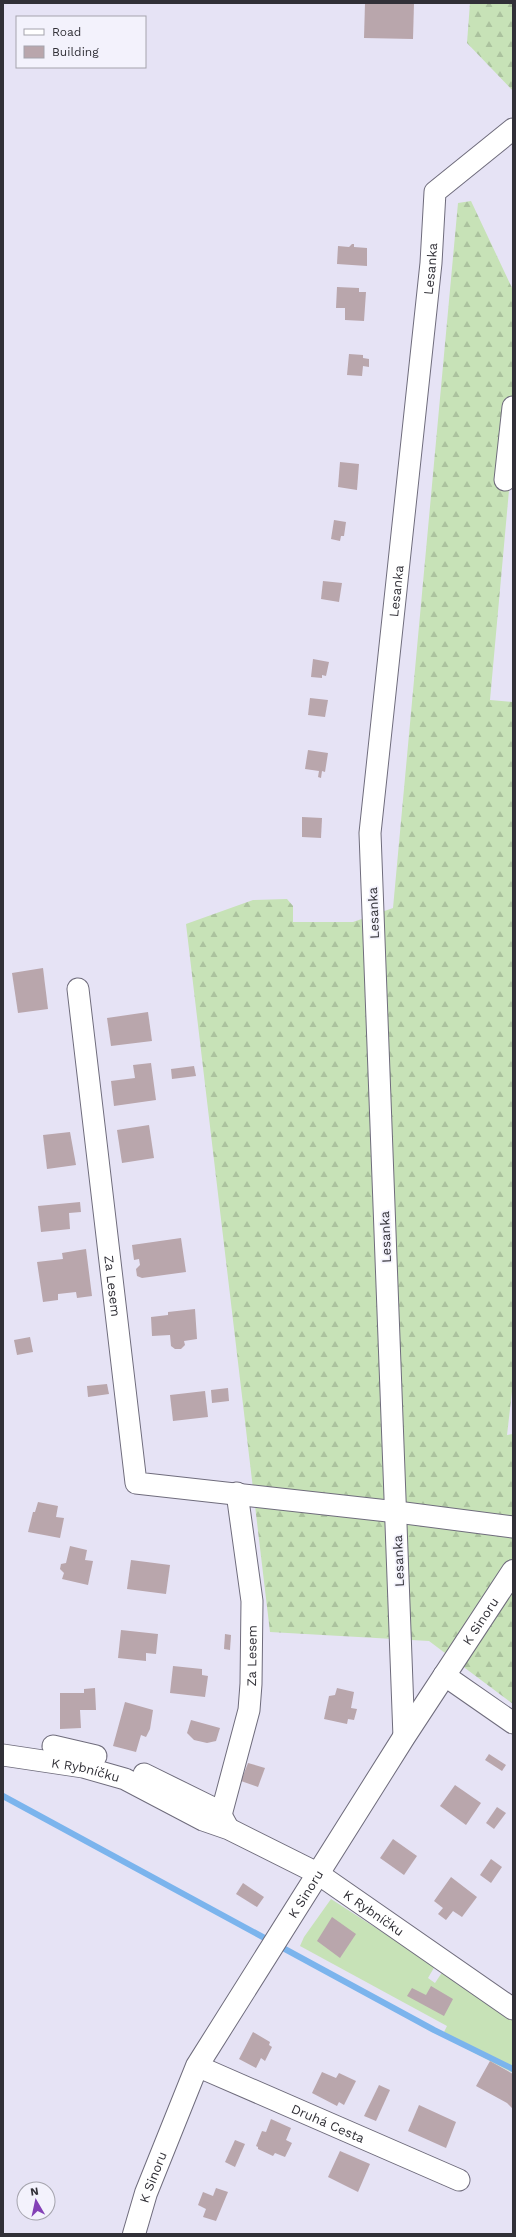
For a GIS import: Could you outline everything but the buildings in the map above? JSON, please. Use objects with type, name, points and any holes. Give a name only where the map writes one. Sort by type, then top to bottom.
[{"type":"street","name":"Lesanka","points":[[404,1737],[370,833],[431,263],[435,192],[513,129]]},
{"type":"street","points":[[505,480],[513,407]]},
{"type":"street","name":"Za Lesem","points":[[78,989],[136,1482],[513,1527]]},
{"type":"street","name":"Za Lesem","points":[[225,1822],[249,1710],[251,1684],[252,1602],[237,1493]]},
{"type":"street","name":"K Sinoru","points":[[134,2234],[146,2193],[197,2066],[317,1873],[444,1675],[513,1571]]},
{"type":"street","points":[[444,1675],[513,1723]]},
{"type":"street","name":"K Rybníčku","points":[[54,1746],[104,1758],[144,1774],[213,1808],[225,1822],[317,1873],[513,2009]]},
{"type":"street","name":"K Rybníčku","points":[[3,1755],[83,1767],[125,1779],[203,1820],[225,1822]]},
{"type":"street","name":"Druhá Cesta","points":[[197,2066],[459,2180]]},
{"type":"green space","points":[[470,3],[513,3],[513,91],[467,43]]},
{"type":"green space","points":[[471,201],[513,290],[513,446],[490,700],[513,702],[513,1383],[507,1435],[513,1434],[513,1704],[429,1641],[270,1632],[186,924],[253,900],[287,899],[293,906],[293,922],[353,922],[393,908],[458,203]]},
{"type":"green space","points":[[331,1899],[435,1966],[428,1978],[435,1983],[443,1971],[513,2017],[513,2073],[442,2036],[447,2026],[300,1946],[304,1937]]},
{"type":"waterway","points":[[3,1796],[434,2030],[513,2069]]}]
